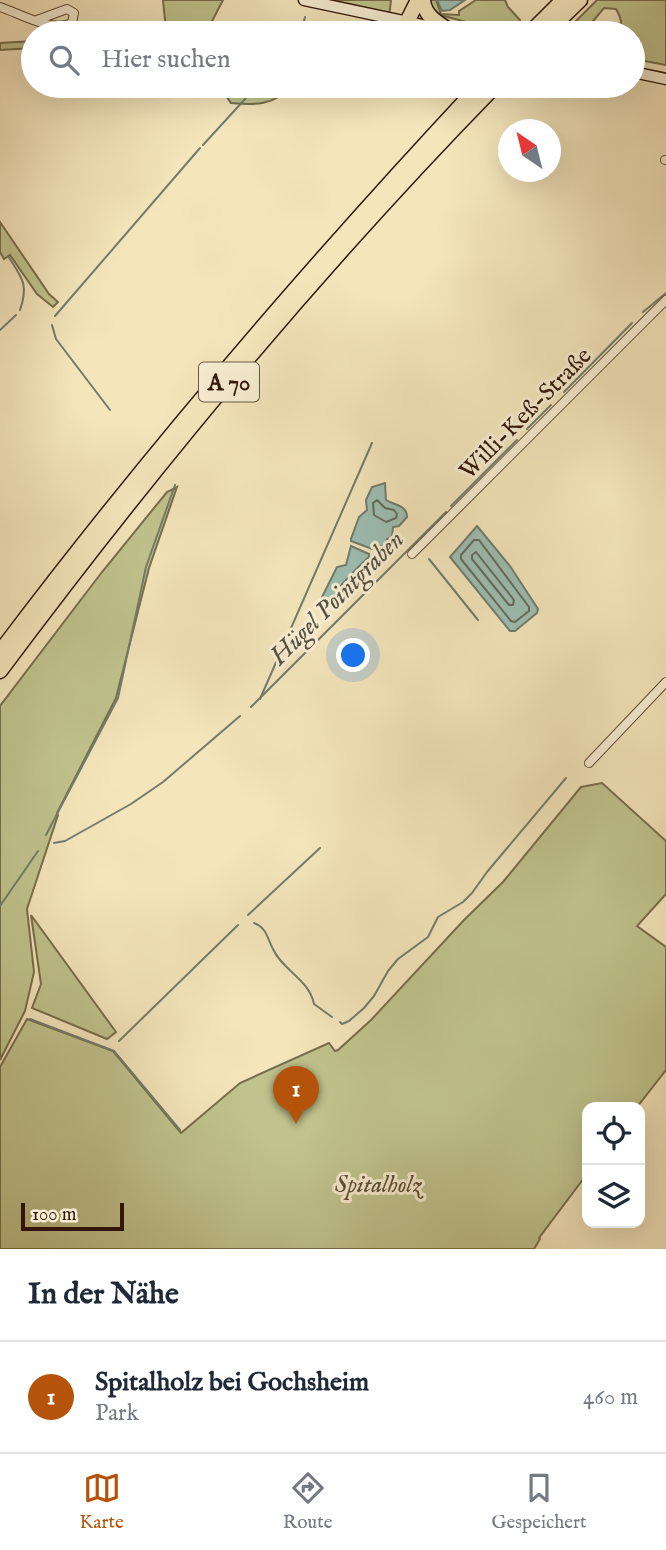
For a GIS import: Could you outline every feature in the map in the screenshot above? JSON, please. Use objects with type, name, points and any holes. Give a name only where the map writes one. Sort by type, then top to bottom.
[{"type":"highway","points":[[408,21],[418,0]]},
{"type":"highway","points":[[423,0],[423,7],[439,21]]},
{"type":"highway","points":[[540,21],[549,0]]},
{"type":"highway","points":[[545,21],[563,0]]},
{"type":"highway","points":[[551,21],[580,0]]},
{"type":"highway","name":"A 70","points":[[0,652],[129,485],[254,335],[374,198],[468,98]]},
{"type":"highway","name":"A 70","points":[[0,671],[123,510],[247,360],[383,205],[484,98]]},
{"type":"main road","points":[[304,0],[402,21]]},
{"type":"main road","points":[[645,75],[666,79]]},
{"type":"street","points":[[0,7],[37,20]]},
{"type":"street","name":"Willi-Keß-Straße","points":[[412,554],[666,300]]},
{"type":"street","points":[[589,763],[666,682]]},
{"type":"green space","points":[[163,0],[223,0],[212,21],[165,21]]},
{"type":"green space","points":[[305,0],[391,0],[389,18]]},
{"type":"green space","points":[[430,0],[436,0],[441,14],[459,15],[459,11],[476,0],[505,0],[520,20],[463,21],[440,15],[430,7]]},
{"type":"green space","points":[[597,0],[666,0],[666,65],[645,61],[645,21],[621,21],[616,9],[604,8],[593,21],[576,21]]},
{"type":"green space","points":[[21,42],[21,49],[0,50],[0,43]]},
{"type":"green space","points":[[227,98],[276,98],[263,103],[231,103]]},
{"type":"green space","points":[[0,222],[49,294],[58,302],[53,307],[37,294],[10,255],[4,259],[0,252]]},
{"type":"green space","points":[[177,487],[149,568],[116,698],[57,813],[27,909],[34,972],[25,1011],[0,1060],[0,706],[102,572],[167,492]]},
{"type":"green space","name":"Spitalholz","points":[[602,783],[666,841],[666,894],[637,926],[666,947],[666,1070],[641,1102],[582,1102],[582,1181],[539,1238],[534,1249],[0,1249],[0,1067],[27,1019],[113,1051],[181,1133],[240,1083],[329,1043],[335,1051],[338,1050],[371,1020],[503,882],[581,787]]},
{"type":"green space","points":[[31,915],[116,1032],[107,1039],[32,1008],[41,984]]},
{"type":"water","points":[[437,0],[465,0],[450,10],[442,11]]},
{"type":"water","points":[[385,483],[386,500],[405,510],[407,517],[399,526],[393,527],[392,537],[387,539],[385,545],[372,549],[351,539],[359,517],[367,510],[366,500],[372,487]]},
{"type":"water","points":[[477,526],[510,566],[538,609],[537,613],[515,631],[510,631],[450,557]]},
{"type":"water","points":[[351,546],[369,554],[369,557],[326,604],[322,602],[322,597],[337,567],[346,565]]},
{"type":"waterway","points":[[304,21],[305,17]]},
{"type":"waterway","points":[[203,145],[246,98]]},
{"type":"waterway","points":[[55,316],[200,148]]},
{"type":"waterway","points":[[8,256],[23,282],[24,294],[20,310]]},
{"type":"waterway","name":"Hügel Pointgraben","points":[[643,312],[666,293]]},
{"type":"waterway","points":[[0,330],[16,315]]},
{"type":"waterway","name":"Hügel Pointgraben","points":[[564,392],[632,323]]},
{"type":"waterway","points":[[52,325],[56,339],[110,410]]},
{"type":"waterway","name":"Hügel Pointgraben","points":[[527,429],[551,405]]},
{"type":"waterway","name":"Hügel Pointgraben","points":[[451,506],[517,440]]},
{"type":"waterway","points":[[260,699],[372,443]]},
{"type":"waterway","points":[[46,835],[118,698],[146,567],[175,485]]},
{"type":"waterway","name":"Hügel Pointgraben","points":[[251,707],[446,512]]},
{"type":"waterway","points":[[429,559],[478,620]]},
{"type":"waterway","name":"Hügel Pointgraben","points":[[54,843],[65,841],[131,804],[163,782],[240,716]]},
{"type":"waterway","points":[[340,1022],[342,1024],[349,1021],[364,1008],[398,959],[428,937],[438,917],[463,902],[472,893],[566,778]]},
{"type":"waterway","points":[[248,915],[320,848]]},
{"type":"waterway","name":"Hügel Pointgraben","points":[[0,906],[38,851]]},
{"type":"waterway","points":[[254,923],[264,931],[282,963],[307,988],[314,1004],[332,1017]]},
{"type":"waterway","points":[[119,1041],[238,925]]},
{"type":"waterway","points":[[30,1019],[114,1051],[180,1130]]},
{"type":"place","name":"Spitalholz bei Gochsheim","points":[[296,1124]]}]
